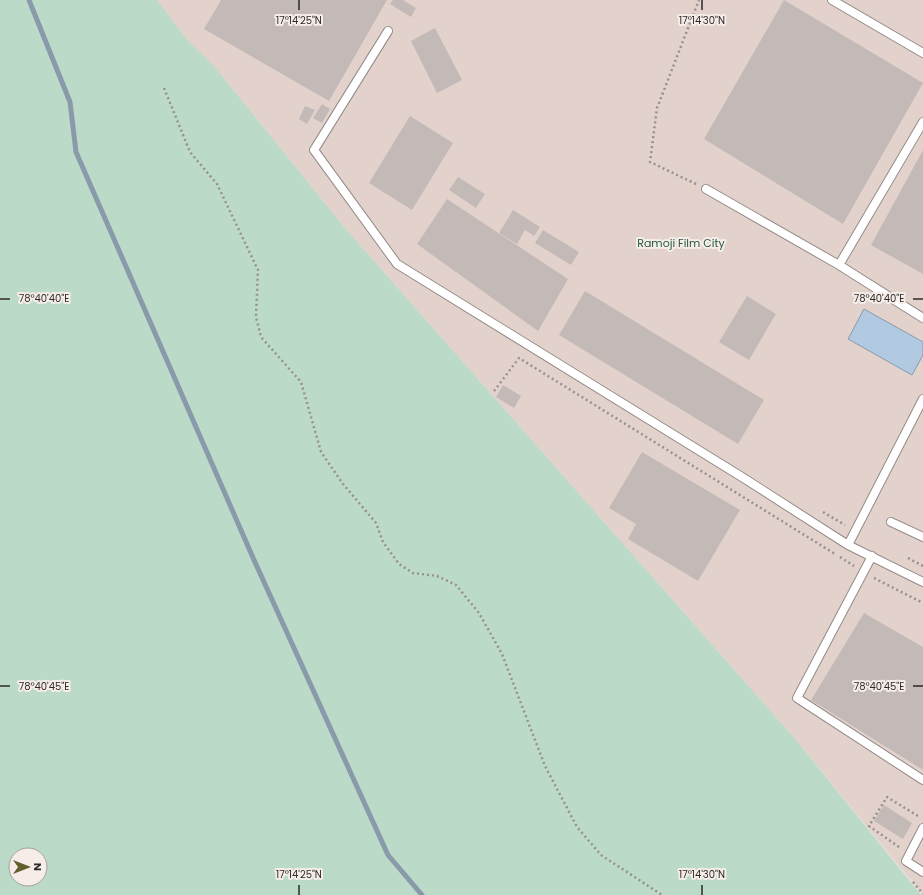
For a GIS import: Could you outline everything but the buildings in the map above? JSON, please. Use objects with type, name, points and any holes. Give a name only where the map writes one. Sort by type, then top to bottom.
[{"type":"lane","points":[[832,0],[923,53]]},
{"type":"lane","points":[[388,31],[314,150],[397,264],[736,473],[848,545],[923,582]]},
{"type":"lane","points":[[839,265],[923,122]]},
{"type":"lane","points":[[706,189],[839,265],[923,318]]},
{"type":"lane","points":[[848,545],[923,399]]},
{"type":"lane","points":[[891,522],[923,537]]},
{"type":"lane","points":[[872,556],[797,698],[923,780]]},
{"type":"lane","points":[[923,828],[906,861],[923,872]]},
{"type":"path","points":[[699,0],[657,108],[650,162],[706,189]]},
{"type":"path","points":[[164,88],[190,152],[217,184],[258,270],[256,317],[261,337],[301,382],[321,452],[343,484],[376,523],[383,542],[399,564],[413,573],[437,576],[456,585],[479,612],[502,654],[545,766],[577,827],[601,855],[662,895]]},
{"type":"path","points":[[494,391],[519,358],[886,586],[923,603]]},
{"type":"path","points":[[904,841],[900,847],[869,826],[887,797],[918,816],[914,822]]},
{"type":"shaded area","name":"Ramoji Film City","points":[[157,0],[923,0],[923,895],[796,740],[344,227],[214,66],[187,40]]},
{"type":"green space","points":[[0,0],[157,0],[187,40],[214,66],[344,227],[796,740],[921,895],[0,895]]},
{"type":"water","points":[[864,309],[923,342],[923,355],[912,375],[848,339]]},
{"type":"waterway","points":[[29,0],[70,102],[76,152],[254,560],[388,855],[422,895]]}]
